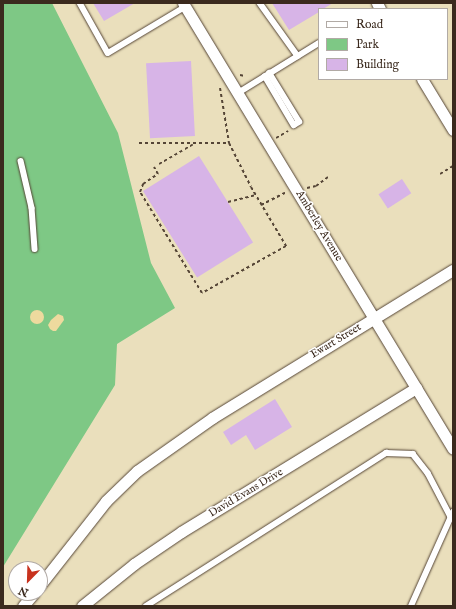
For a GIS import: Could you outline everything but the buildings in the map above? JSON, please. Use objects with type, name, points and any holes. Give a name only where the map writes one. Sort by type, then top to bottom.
[{"type":"street","name":"Amberley Avenue","points":[[184,5],[453,449]]},
{"type":"street","points":[[423,80],[453,130]]},
{"type":"street","name":"Ewart Street","points":[[48,575],[106,501],[137,471],[220,414],[453,270]]},
{"type":"street","name":"David Evans Drive","points":[[82,606],[134,564],[181,532],[416,388]]},
{"type":"lane","points":[[80,3],[108,52],[184,5]]},
{"type":"lane","points":[[260,3],[298,56]]},
{"type":"lane","points":[[238,93],[318,44]]},
{"type":"lane","points":[[267,75],[295,125]]},
{"type":"lane","points":[[21,161],[32,208],[35,249]]},
{"type":"lane","points":[[146,606],[386,453],[413,454],[428,473],[452,516],[411,606]]},
{"type":"path","points":[[154,167],[158,174],[143,184],[140,192],[202,293],[286,246],[256,195],[229,143],[220,84]]},
{"type":"path","points":[[279,144],[275,138],[295,125]]},
{"type":"path","points":[[139,143],[229,143]]},
{"type":"path","points":[[159,164],[194,143]]},
{"type":"path","points":[[440,174],[453,166]]},
{"type":"path","points":[[304,188],[308,195]]},
{"type":"path","points":[[228,202],[256,195]]},
{"type":"green space","points":[[3,3],[52,3],[118,133],[151,263],[175,308],[117,344],[115,385],[3,567]]},
{"type":"sand","points":[[37,310],[42,312],[44,317],[42,322],[37,324],[32,322],[30,317],[32,312]]},
{"type":"sand","points":[[58,314],[63,316],[64,320],[56,331],[53,331],[48,325]]}]
